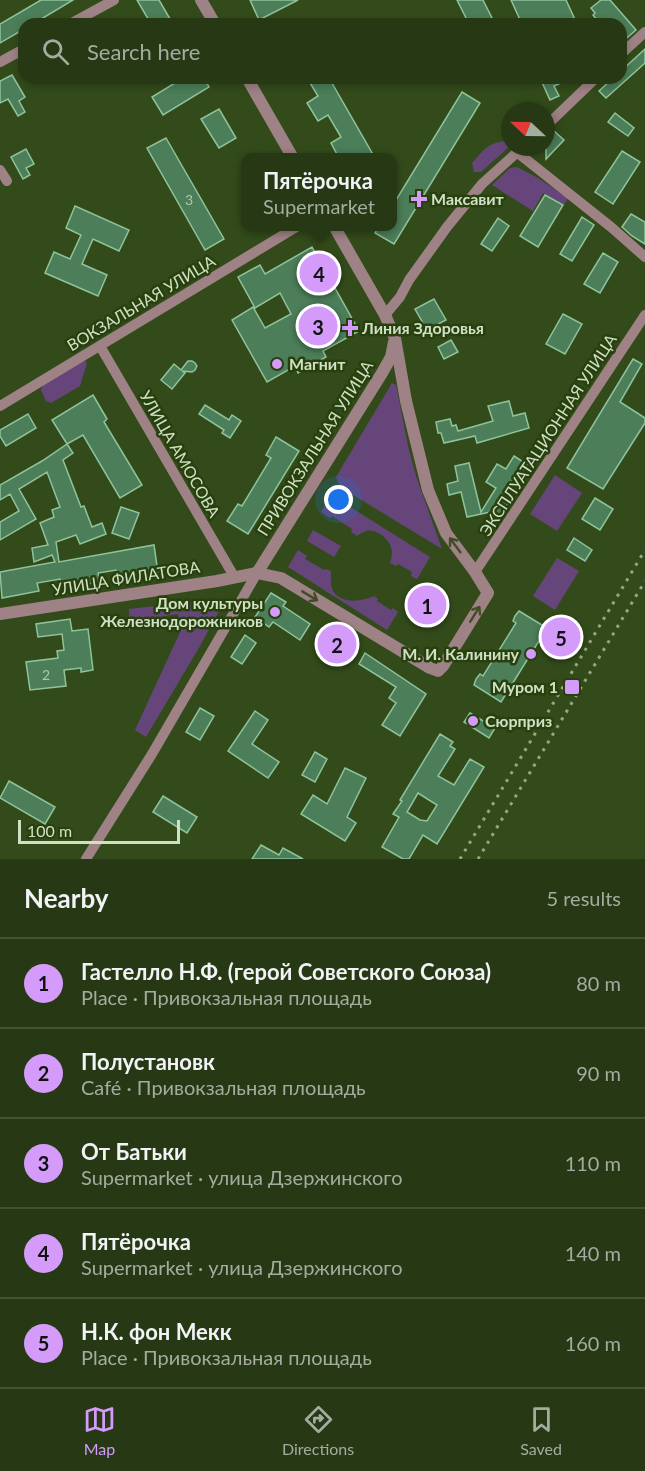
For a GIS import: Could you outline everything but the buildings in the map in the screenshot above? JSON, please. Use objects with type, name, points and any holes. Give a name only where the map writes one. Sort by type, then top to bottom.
[{"type":"street","points":[[81,18],[114,0]]},
{"type":"street","points":[[201,0],[212,18]]},
{"type":"street","points":[[627,48],[645,32]]},
{"type":"street","points":[[0,62],[18,52]]},
{"type":"street","points":[[250,84],[290,153]]},
{"type":"street","points":[[555,117],[590,84]]},
{"type":"street","points":[[385,315],[447,227],[482,184],[513,156]]},
{"type":"street","points":[[527,156],[645,257]]},
{"type":"street","points":[[0,170],[7,181]]},
{"type":"street","name":"ВОКЗАЛЬНАЯ УЛИЦА","points":[[0,406],[290,231]]},
{"type":"street","points":[[86,859],[152,754],[257,573],[281,578],[430,668],[438,670],[443,666],[488,593],[446,532],[428,490],[404,388],[395,338],[385,315],[337,231]]},
{"type":"street","name":"ЭКСПЛУАТАЦИОННАЯ УЛИЦА","points":[[475,572],[645,315]]},
{"type":"street","name":"ПРИВОКЗАЛЬНАЯ УЛИЦА","points":[[257,573],[382,373],[391,357],[395,338]]},
{"type":"street","name":"УЛИЦА АМОСОВА","points":[[100,346],[235,578]]},
{"type":"street","points":[[382,373],[394,377],[404,388]]},
{"type":"street","name":"УЛИЦА ФИЛАТОВА","points":[[0,614],[257,573]]},
{"type":"shaded area","points":[[501,142],[501,154],[481,172],[474,172],[472,163],[483,151]]},
{"type":"shaded area","points":[[517,167],[568,198],[564,205],[543,193],[533,211],[492,185],[510,168]]},
{"type":"shaded area","points":[[84,360],[87,363],[80,386],[51,403],[46,401],[41,390],[43,385]]},
{"type":"shaded area","points":[[392,383],[396,385],[416,476],[442,549],[340,487],[336,477]]},
{"type":"shaded area","points":[[555,475],[582,493],[557,531],[530,514]]},
{"type":"shaded area","points":[[331,495],[430,557],[417,579],[411,576],[412,572],[398,564],[396,566],[390,563],[392,554],[390,544],[380,533],[366,531],[357,536],[351,532],[352,529],[321,512]]},
{"type":"shaded area","points":[[313,530],[341,546],[334,557],[307,541]]},
{"type":"shaded area","points":[[298,550],[307,556],[305,559],[324,570],[331,571],[332,589],[341,598],[363,600],[374,596],[378,599],[377,601],[398,612],[387,630],[288,567]]},
{"type":"shaded area","points":[[557,558],[579,571],[555,610],[533,596]]},
{"type":"shaded area","points":[[207,600],[219,602],[219,611],[146,737],[135,730],[181,630],[178,614],[147,619],[129,631],[129,609]]},
{"type":"railway","points":[[460,859],[645,550]]},
{"type":"railway","points":[[478,859],[645,581]]},
{"type":"place","name":"Максавит","points":[[419,199]]},
{"type":"place","name":"Пятёрочка","points":[[319,273]]},
{"type":"place","name":"От Батьки","points":[[318,326]]},
{"type":"place","name":"Линия Здоровья","points":[[350,328]]},
{"type":"place","name":"Магнит","points":[[277,364]]},
{"type":"place","name":"Гастелло Н.Ф. (герой Советского Союза)","points":[[427,605]]},
{"type":"place","name":"Дом культуры Железнодорожников","points":[[275,612]]},
{"type":"place","name":"Н.К. фон Мекк","points":[[561,637]]},
{"type":"place","name":"Полустановк","points":[[337,644]]},
{"type":"place","name":"М. И. Калинину","points":[[531,654]]},
{"type":"place","name":"Муром 1","points":[[572,687]]},
{"type":"place","name":"Сюрприз","points":[[473,721]]}]
